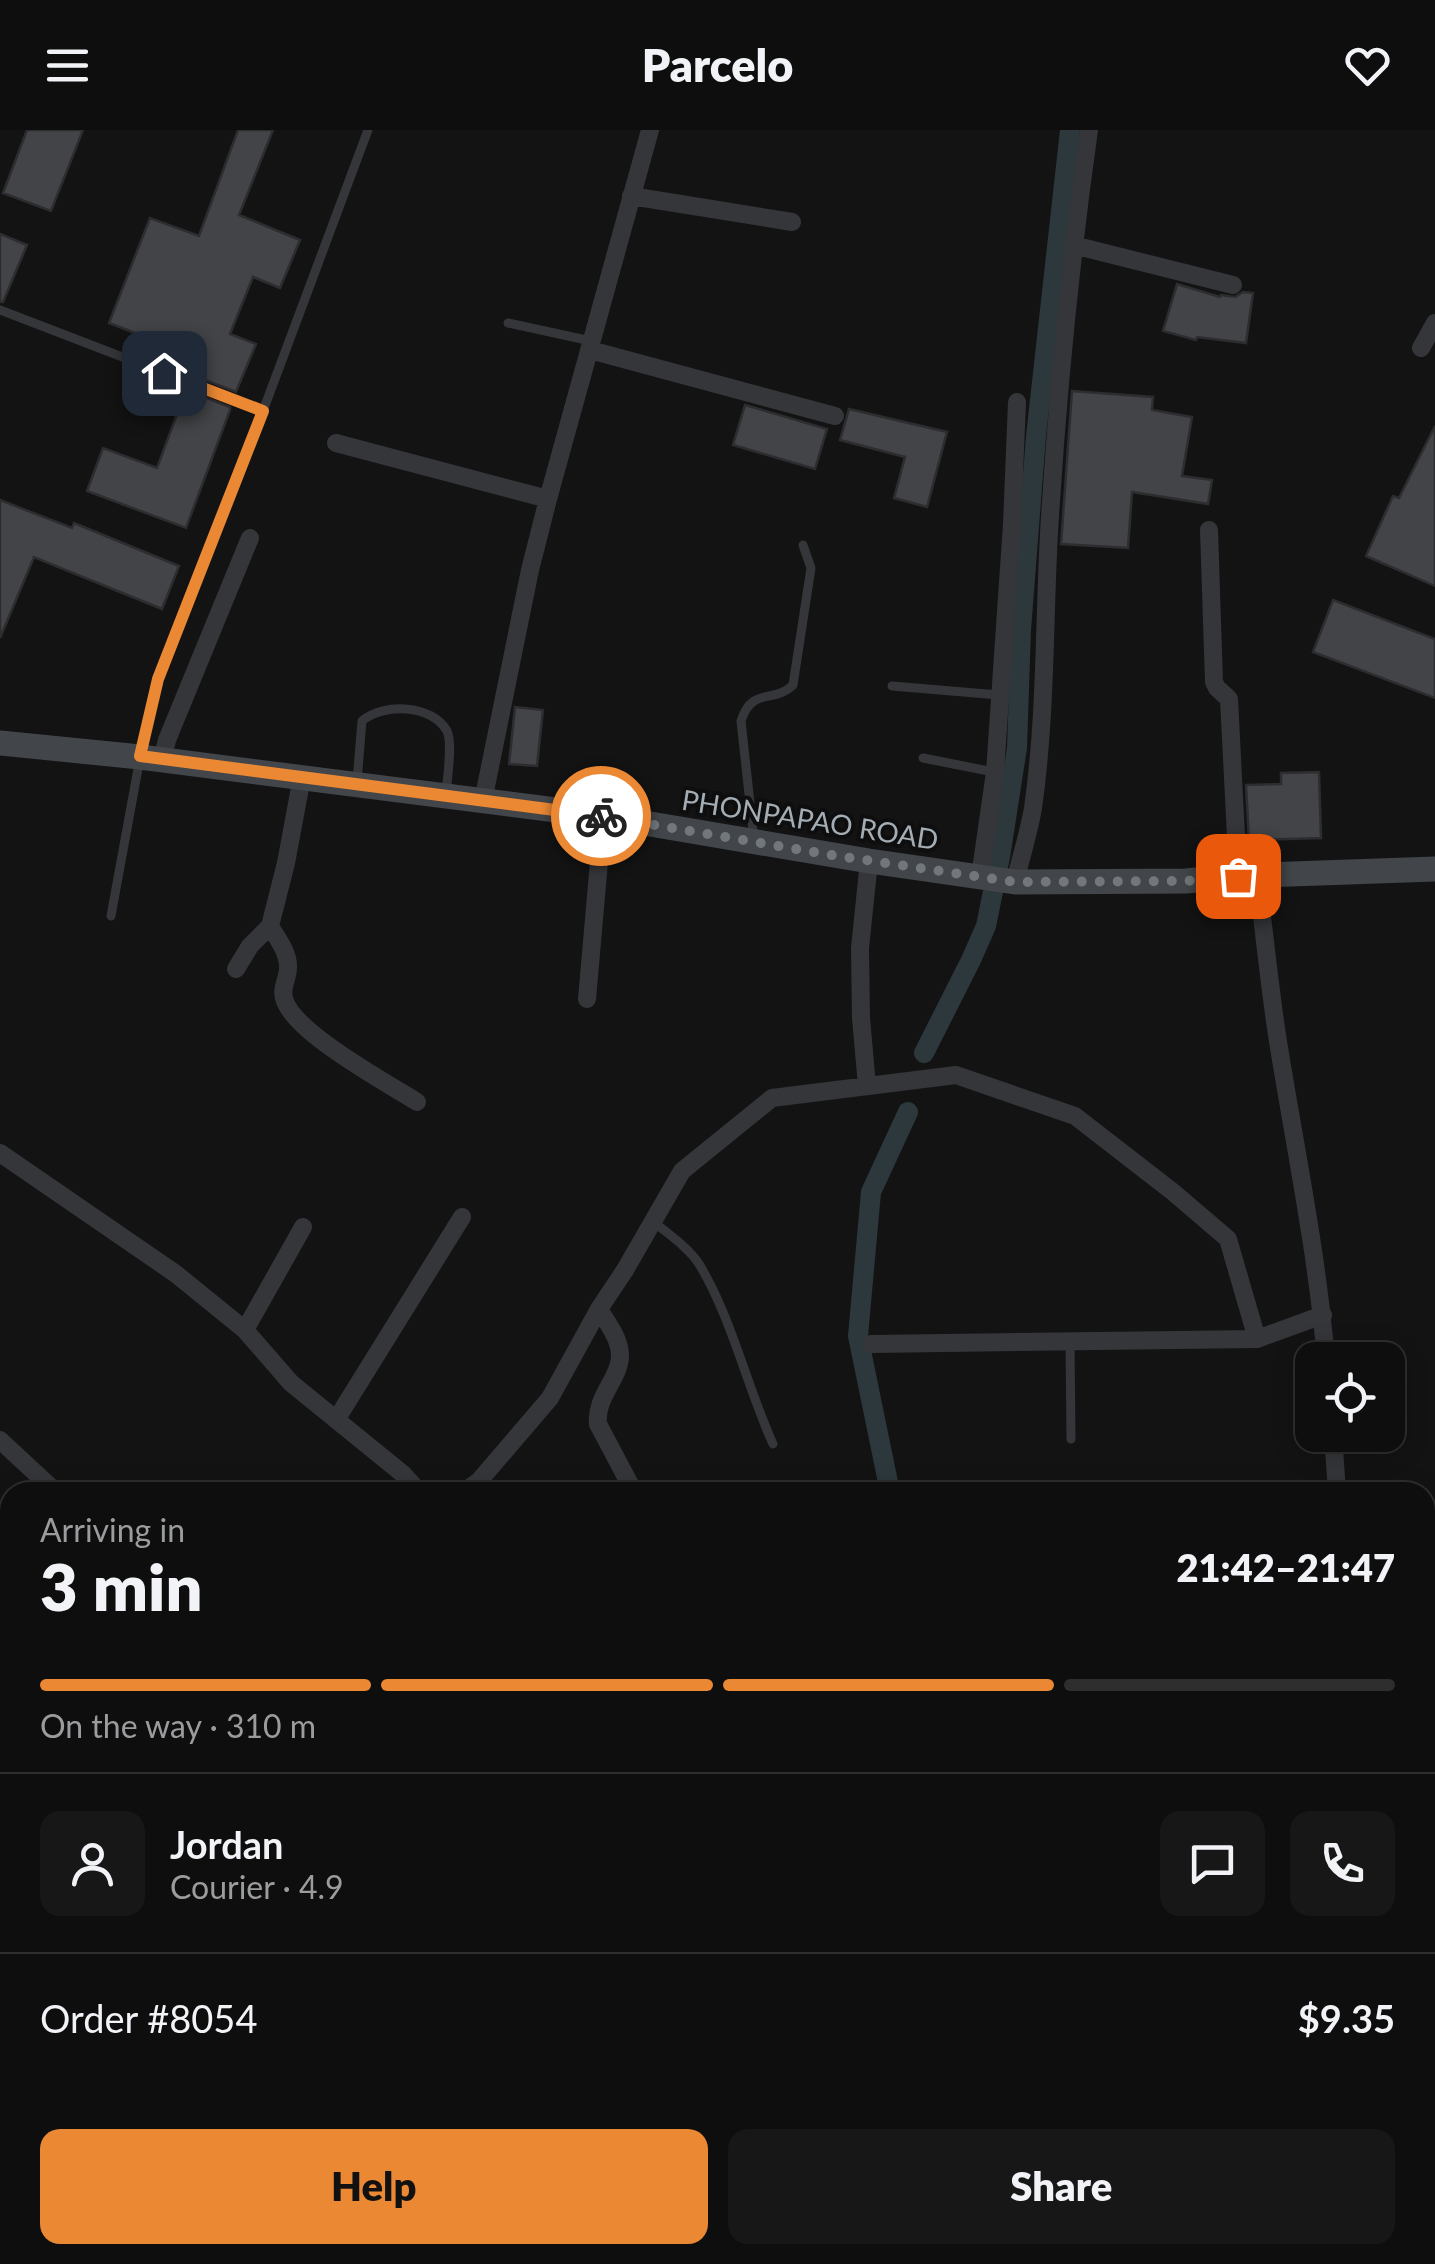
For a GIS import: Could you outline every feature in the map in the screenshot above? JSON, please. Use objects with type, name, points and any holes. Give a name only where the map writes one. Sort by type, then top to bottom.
[{"type":"street","points":[[1015,882],[1032,811],[1040,742],[1060,372],[1089,130]]},
{"type":"street","points":[[483,801],[530,570],[631,196],[644,132]]},
{"type":"street","points":[[631,196],[792,222]]},
{"type":"street","points":[[1073,245],[1232,285]]},
{"type":"street","points":[[1422,348],[1435,324]]},
{"type":"street","points":[[590,346],[835,416]]},
{"type":"street","points":[[983,878],[995,772],[1018,402]]},
{"type":"street","points":[[336,444],[548,498]]},
{"type":"street","points":[[1209,530],[1214,682],[1229,699],[1247,876],[1298,1153],[1324,1342]]},
{"type":"street","points":[[151,758],[167,740],[250,538]]},
{"type":"street","name":"PHONPAPAO ROAD","points":[[0,743],[151,758],[603,816],[1015,882],[1169,881],[1435,870]]},
{"type":"street","points":[[236,968],[270,926],[302,777]]},
{"type":"street","points":[[587,1000],[603,816]]},
{"type":"street","points":[[867,1086],[860,948],[869,861]]},
{"type":"street","points":[[270,926],[288,958],[282,992],[291,1014],[348,1059],[417,1102]]},
{"type":"street","points":[[479,1482],[550,1398],[682,1171],[772,1098],[956,1075],[1075,1116],[1228,1240],[1257,1339]]},
{"type":"street","points":[[0,1153],[176,1274],[245,1330],[291,1383],[410,1482]]},
{"type":"street","points":[[336,1420],[462,1217]]},
{"type":"street","points":[[245,1330],[303,1227]]},
{"type":"street","points":[[599,1309],[617,1340],[620,1355],[596,1412],[598,1424],[629,1482]]},
{"type":"street","points":[[871,1344],[1257,1339],[1322,1315]]},
{"type":"street","points":[[0,1440],[45,1482]]},
{"type":"street","points":[[1333,1452],[1336,1482]]},
{"type":"lane","points":[[110,916],[151,758],[158,679],[368,130]]},
{"type":"lane","points":[[0,310],[263,411]]},
{"type":"lane","points":[[508,323],[590,346]]},
{"type":"lane","points":[[754,843],[741,721],[745,708],[753,701],[787,692],[792,686],[811,568],[803,545]]},
{"type":"lane","points":[[892,686],[1000,695]]},
{"type":"lane","points":[[357,784],[362,721],[385,709],[416,710],[436,719],[447,732],[446,796]]},
{"type":"lane","points":[[923,758],[995,772]]},
{"type":"lane","points":[[654,1222],[698,1261],[720,1304],[756,1408],[773,1444]]},
{"type":"lane","points":[[1070,1342],[1070,1439]]},
{"type":"building","points":[[27,130],[83,130],[51,211],[3,193]]},
{"type":"building","points":[[238,130],[273,130],[239,215],[300,240],[280,288],[253,277],[230,334],[256,344],[236,392],[192,375],[195,367],[152,350],[156,341],[109,323],[150,218],[199,236]]},
{"type":"building","points":[[0,234],[27,245],[3,302],[0,302]]},
{"type":"building","points":[[1177,284],[1220,297],[1253,293],[1246,343],[1197,337],[1196,340],[1163,331]]},
{"type":"building","points":[[186,390],[230,410],[186,528],[87,491],[103,448],[157,468]]},
{"type":"building","points":[[1072,391],[1153,397],[1152,410],[1192,417],[1182,476],[1212,480],[1208,504],[1132,492],[1128,548],[1061,544]]},
{"type":"building","points":[[745,405],[827,429],[815,469],[733,445]]},
{"type":"building","points":[[849,409],[947,432],[927,507],[894,498],[905,457],[840,440]]},
{"type":"building","points":[[1435,426],[1435,586],[1366,556],[1393,496],[1399,498]]},
{"type":"building","points":[[0,500],[72,528],[74,523],[179,566],[162,609],[34,557],[0,638]]},
{"type":"building","points":[[1333,600],[1435,639],[1435,698],[1313,652]]},
{"type":"building","points":[[515,707],[543,710],[537,766],[509,764]]},
{"type":"building","points":[[1319,772],[1321,838],[1249,840],[1246,785],[1281,784],[1281,773]]},
{"type":"waterway","points":[[924,1053],[986,926],[1000,857],[1017,748],[1021,630],[1036,436],[1070,130]]},
{"type":"waterway","points":[[888,1482],[858,1336],[871,1192],[908,1112]]},
{"type":"way so far","points":[[601,816],[1015,882],[1186,881],[1238,876]]},
{"type":"route","points":[[164,373],[263,411],[158,679],[140,756],[601,816]]}]
